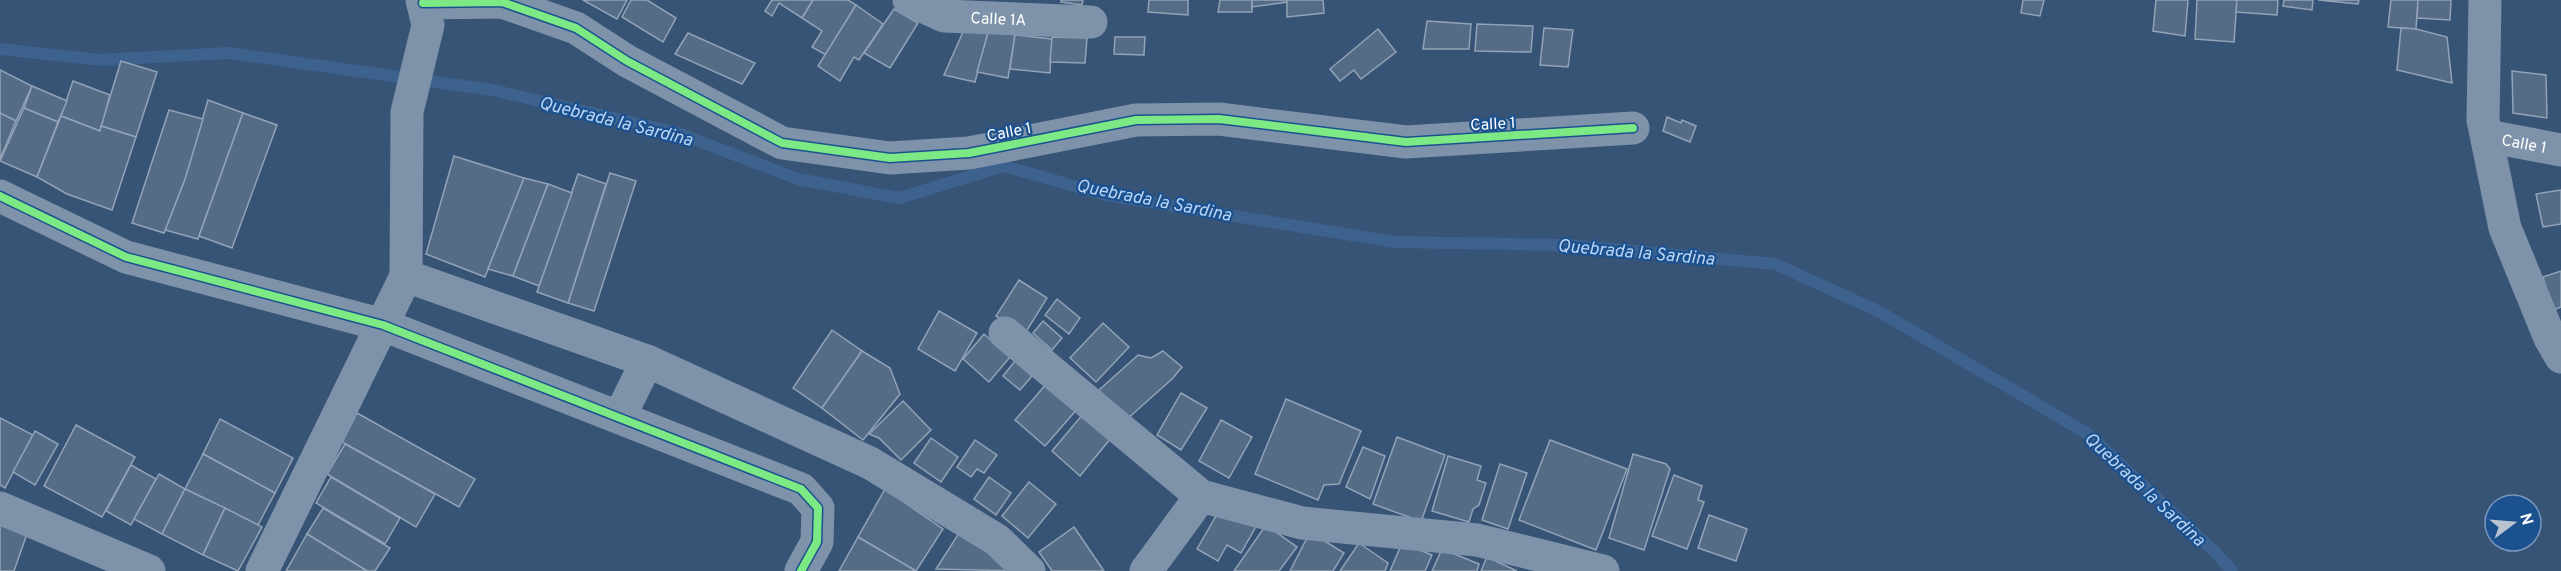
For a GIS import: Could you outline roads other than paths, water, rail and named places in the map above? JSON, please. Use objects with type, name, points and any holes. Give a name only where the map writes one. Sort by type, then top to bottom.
[{"type":"street","name":"Calle 1A","points":[[909,0],[944,16],[1091,22]]},
{"type":"street","points":[[2485,0],[2483,120],[2505,228],[2557,343]]},
{"type":"street","name":"Calle 1","points":[[424,9],[503,1],[576,28],[627,61],[782,143],[891,158],[969,153],[1136,120],[1219,119],[1406,142],[1633,128]]},
{"type":"street","points":[[262,571],[406,276],[407,112],[424,9]]},
{"type":"street","name":"Calle 1","points":[[2487,136],[2561,150]]},
{"type":"street","points":[[0,196],[126,256],[383,325],[620,416],[801,489],[818,508],[817,543],[801,571]]},
{"type":"street","points":[[406,276],[647,361],[870,463],[998,540],[1029,571]]},
{"type":"street","points":[[1005,333],[1201,496],[1302,523],[1477,540],[1603,571]]},
{"type":"street","points":[[620,416],[647,361]]},
{"type":"street","points":[[1146,571],[1201,496]]},
{"type":"street","points":[[0,508],[149,571]]},
{"type":"waterway","name":"Quebrada la Sardina","points":[[0,49],[100,60],[229,53],[492,90],[678,133],[798,179],[899,198],[1004,166],[1106,195],[1394,242],[1568,245],[1775,264],[1880,312],[2088,434],[2214,551],[2232,571]]}]
